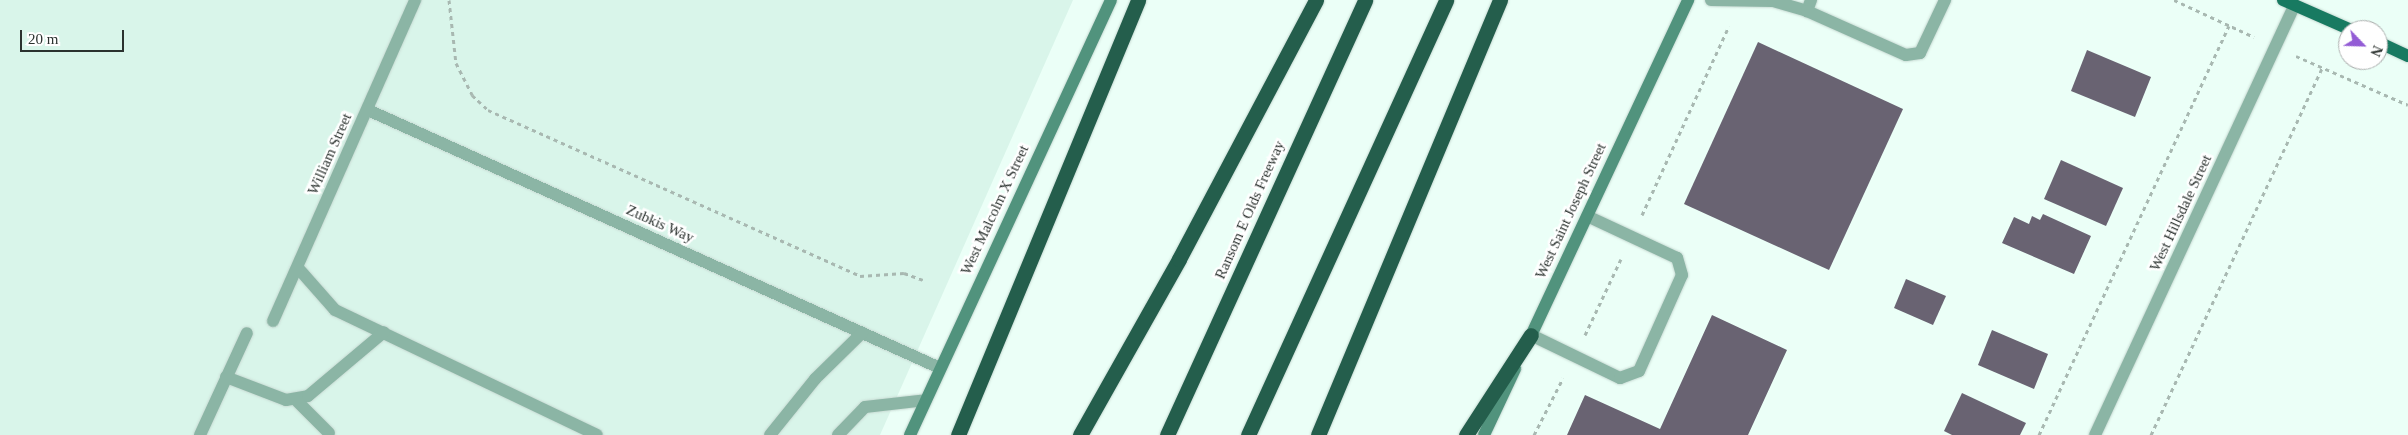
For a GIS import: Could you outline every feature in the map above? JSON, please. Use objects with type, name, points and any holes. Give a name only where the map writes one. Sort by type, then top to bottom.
[{"type":"highway","points":[[958,435],[1138,0]]},
{"type":"highway","points":[[1080,435],[1184,251],[1316,0]]},
{"type":"highway","name":"Ransom E Olds Freeway","points":[[1167,435],[1365,0]]},
{"type":"highway","points":[[1248,435],[1446,0]]},
{"type":"highway","points":[[1318,435],[1500,0]]},
{"type":"highway","points":[[1466,435],[1531,335]]},
{"type":"main road","name":"West Malcolm X Street","points":[[910,435],[1110,0]]},
{"type":"main road","name":"West Saint Joseph Street","points":[[1484,435],[1688,0]]},
{"type":"main road","points":[[2283,0],[2297,3],[2338,24]]},
{"type":"main road","points":[[2388,47],[2408,56]]},
{"type":"street","name":"William Street","points":[[273,321],[368,110],[415,0]]},
{"type":"street","points":[[1711,0],[1773,1],[1809,5],[1906,55],[1920,53],[1945,0]]},
{"type":"street","name":"West Hillsdale Street","points":[[2095,435],[2297,3]]},
{"type":"street","name":"Zubkis Way","points":[[368,110],[940,368]]},
{"type":"street","points":[[1531,335],[1620,378],[1639,372],[1682,275],[1677,258],[1587,216]]},
{"type":"street","points":[[298,268],[335,310],[597,435]]},
{"type":"street","points":[[226,377],[286,400],[308,396],[384,332]]},
{"type":"street","points":[[200,435],[247,333]]},
{"type":"street","points":[[770,435],[815,380],[862,333]]},
{"type":"street","points":[[295,399],[330,434]]},
{"type":"street","points":[[838,435],[865,407],[926,400]]},
{"type":"path","points":[[448,0],[456,63],[472,95],[488,110],[860,276],[904,273],[923,280]]},
{"type":"path","points":[[2039,435],[2229,26]]},
{"type":"path","points":[[2150,435],[2322,68]]},
{"type":"shaded area","points":[[0,0],[1073,0],[880,435],[0,435]]},
{"type":"building","points":[[1758,42],[1903,109],[1829,270],[1684,204]]},
{"type":"building","points":[[2087,50],[2151,77],[2135,117],[2071,91]]},
{"type":"building","points":[[2061,160],[2123,188],[2106,226],[2044,199]]},
{"type":"building","points":[[2043,214],[2091,236],[2074,274],[2002,243],[2014,217],[2029,224],[2032,216],[2040,220]]},
{"type":"building","points":[[1906,279],[1946,296],[1933,325],[1894,308]]},
{"type":"building","points":[[1712,315],[1787,350],[1748,435],[1567,435],[1585,395],[1660,429]]},
{"type":"building","points":[[1992,330],[2048,354],[2034,389],[1978,365]]},
{"type":"building","points":[[1962,393],[2026,423],[2020,435],[1952,435],[1944,431]]}]
